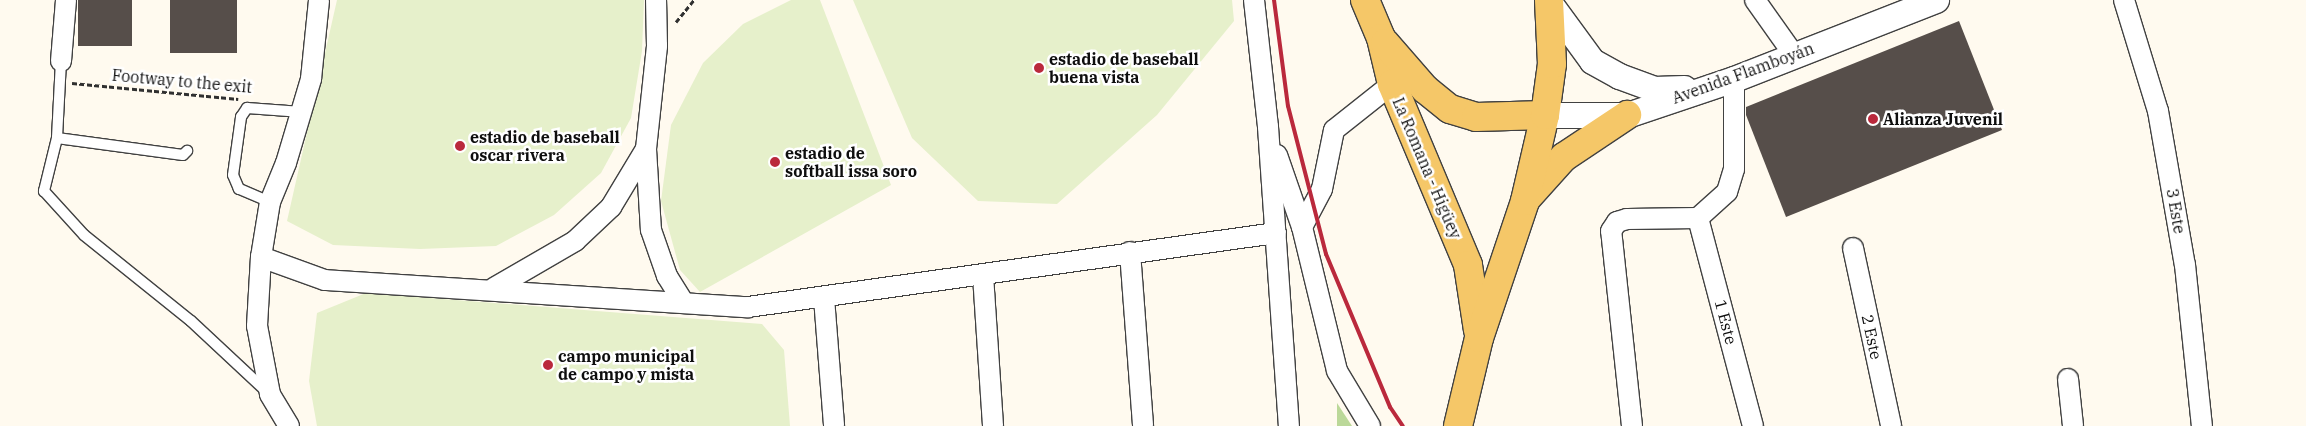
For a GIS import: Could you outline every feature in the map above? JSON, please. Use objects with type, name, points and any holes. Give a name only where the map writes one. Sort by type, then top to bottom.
[{"type":"main road","name":"La Romana - Higüey","points":[[1365,0],[1380,38],[1392,84],[1468,265],[1479,338]]},
{"type":"main road","name":"La Romana - Higüey","points":[[1458,426],[1479,338],[1525,201],[1545,115],[1552,64],[1549,1]]},
{"type":"main road","points":[[1380,38],[1425,89],[1450,108],[1476,117],[1545,115]]},
{"type":"main road","points":[[1525,201],[1564,157],[1627,115]]},
{"type":"street","points":[[61,61],[66,0]]},
{"type":"street","points":[[289,426],[270,394],[257,326],[261,257],[270,202],[302,112],[311,79],[319,0]]},
{"type":"street","points":[[656,0],[657,46],[646,150],[651,230],[667,276],[683,302]]},
{"type":"street","points":[[1254,0],[1268,127],[1289,426]]},
{"type":"street","points":[[1755,0],[1794,55]]},
{"type":"street","name":"Avenida Flamboyán","points":[[1545,115],[1627,115],[1723,83],[1936,0]]},
{"type":"street","name":"3 Este","points":[[2124,0],[2158,111],[2185,265],[2202,426]]},
{"type":"street","points":[[1549,1],[1592,61],[1619,76],[1654,89],[1723,83],[1734,169],[1728,192],[1698,218],[1627,219],[1616,222],[1611,231],[1632,426]]},
{"type":"street","points":[[1302,227],[1322,188],[1334,130],[1392,84]]},
{"type":"street","points":[[1268,127],[1302,227],[1337,371],[1370,426]]},
{"type":"street","points":[[494,288],[575,240],[611,206],[646,150]]},
{"type":"street","name":"1 Este","points":[[1698,218],[1753,426]]},
{"type":"street","points":[[261,257],[325,280],[494,288],[748,307],[824,298],[1130,252],[1276,233]]},
{"type":"street","name":"2 Este","points":[[1853,248],[1891,426]]},
{"type":"street","points":[[1130,252],[1143,426]]},
{"type":"street","points":[[983,275],[993,426]]},
{"type":"street","points":[[824,298],[834,426]]},
{"type":"street","points":[[2068,379],[2073,426]]},
{"type":"lane","points":[[61,61],[57,138],[44,191],[84,235],[191,321],[270,394]]},
{"type":"lane","points":[[270,202],[239,189],[233,175],[241,117],[247,108],[302,112]]},
{"type":"lane","points":[[57,138],[183,155],[187,151]]},
{"type":"path","name":"Footway to the exit","points":[[59,82],[245,100]]},
{"type":"green space","name":"estadio de baseball oscar rivera","points":[[337,0],[644,0],[642,51],[631,118],[601,173],[554,215],[496,246],[420,249],[333,245],[287,221]]},
{"type":"green space","name":"estadio de softball issa soro","points":[[791,0],[820,0],[891,185],[700,292],[680,270],[661,201],[671,125],[703,63],[743,24]]},
{"type":"green space","name":"estadio de baseball buena vista","points":[[853,0],[1232,0],[1234,21],[1157,115],[1057,204],[978,201],[912,138]]},
{"type":"green space","name":"campo municipal de campo y mista","points":[[366,293],[762,324],[784,350],[790,426],[317,426],[309,381],[317,313]]},
{"type":"green space","points":[[1337,403],[1352,426],[1337,426]]},
{"type":"building","points":[[78,0],[132,0],[132,46],[78,46]]},
{"type":"building","points":[[170,0],[237,0],[237,53],[170,53]]},
{"type":"building","name":"Alianza Juvenil","points":[[1959,21],[2002,130],[1786,217],[1746,115],[1746,107]]},
{"type":"railway","points":[[1274,0],[1288,106],[1326,254],[1390,407],[1403,426]]},
{"type":"place","name":"estadio de baseball buena vista","points":[[1039,68]]},
{"type":"place","name":"Alianza Juvenil","points":[[1873,119]]},
{"type":"place","name":"estadio de baseball oscar rivera","points":[[460,146]]},
{"type":"place","name":"estadio de softball issa soro","points":[[775,162]]},
{"type":"place","name":"campo municipal de campo y mista","points":[[548,365]]}]
